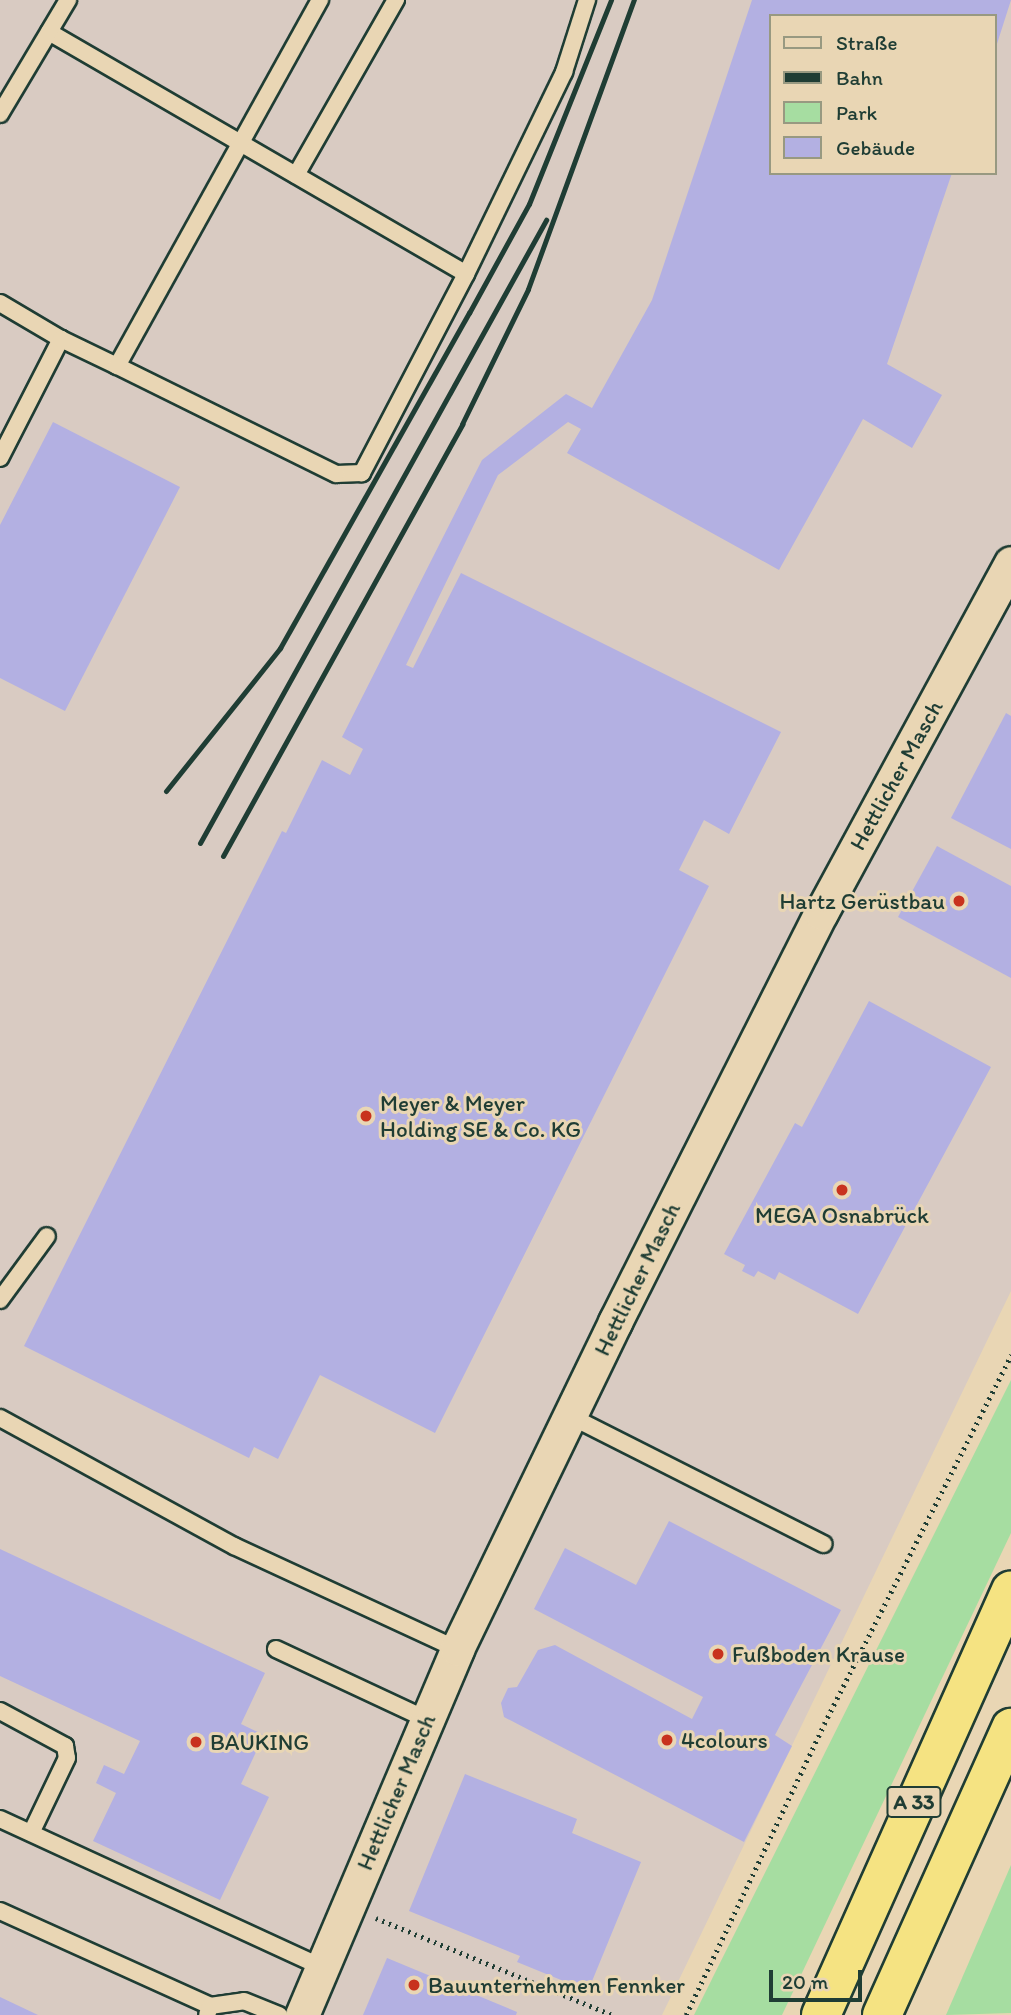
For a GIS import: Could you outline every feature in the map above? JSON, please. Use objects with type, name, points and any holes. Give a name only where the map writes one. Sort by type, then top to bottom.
[{"type":"highway","name":"A 33","points":[[821,2015],[1011,1591]]},
{"type":"highway","name":"A 33","points":[[882,2015],[1011,1728]]},
{"type":"street","name":"Hettlicher Masch","points":[[302,2015],[457,1649],[570,1416],[821,913],[1011,563]]},
{"type":"lane","points":[[0,114],[68,0]]},
{"type":"lane","points":[[117,366],[320,0]]},
{"type":"lane","points":[[296,175],[396,0]]},
{"type":"lane","points":[[0,303],[61,339],[335,474],[362,473],[466,274],[564,72],[587,0]]},
{"type":"lane","points":[[49,32],[466,274]]},
{"type":"lane","points":[[0,458],[61,339]]},
{"type":"lane","points":[[0,1300],[47,1236]]},
{"type":"lane","points":[[570,1416],[823,1544]]},
{"type":"lane","points":[[0,1418],[234,1546],[457,1649]]},
{"type":"lane","points":[[275,1649],[426,1719]]},
{"type":"lane","points":[[0,1711],[55,1737],[65,1746],[67,1758],[32,1833]]},
{"type":"lane","points":[[0,1819],[322,1967]]},
{"type":"lane","points":[[0,1911],[209,2010],[244,2001],[279,2015]]},
{"type":"path","points":[[686,2015],[824,1724],[1011,1354]]},
{"type":"path","points":[[347,1907],[612,2015]]},
{"type":"shaded area","points":[[0,0],[1011,0],[1011,1291],[662,2015],[0,2015]]},
{"type":"green space","points":[[1011,1380],[1011,1533],[782,2015],[694,2015]]},
{"type":"green space","points":[[1011,1865],[1011,2013],[946,2015]]},
{"type":"building","name":"Meyer & Meyer Holding SE & Co. KG","points":[[752,0],[1011,0],[997,44],[997,14],[769,14],[769,175],[951,175],[887,364],[942,395],[912,448],[863,419],[779,570],[567,453],[581,429],[568,422],[498,475],[406,665],[413,668],[461,573],[781,732],[729,834],[704,820],[679,870],[709,886],[435,1433],[320,1375],[278,1459],[254,1447],[249,1458],[24,1346],[282,831],[286,833],[322,760],[350,775],[363,749],[342,737],[482,460],[566,394],[592,408],[652,300]]},
{"type":"building","points":[[53,422],[180,487],[65,711],[0,678],[0,525]]},
{"type":"building","points":[[1006,713],[1011,716],[1011,849],[951,818]]},
{"type":"building","name":"Hartz Gerüstbau","points":[[937,846],[1011,886],[1011,978],[898,917]]},
{"type":"building","name":"MEGA Osnabrück","points":[[869,1001],[991,1067],[858,1314],[779,1272],[775,1280],[758,1271],[754,1277],[742,1271],[745,1265],[724,1254],[795,1123],[802,1127]]},
{"type":"building","points":[[669,1521],[841,1610],[775,1735],[792,1746],[744,1842],[504,1717],[501,1703],[508,1688],[517,1687],[538,1650],[555,1645],[692,1719],[703,1697],[534,1609],[565,1548],[636,1585]]},
{"type":"building","points":[[0,1549],[265,1673],[241,1724],[264,1735],[241,1784],[269,1797],[220,1900],[93,1841],[116,1793],[96,1783],[104,1765],[124,1774],[140,1741],[0,1676]]},
{"type":"building","points":[[465,1774],[577,1819],[572,1833],[641,1862],[588,1991],[517,1962],[520,1956],[409,1911]]},
{"type":"building","name":"Bauunternehmen Fennker","points":[[387,1958],[517,2012],[516,2015],[363,2015]]},
{"type":"building","points":[[0,1997],[38,2015],[0,2015]]},
{"type":"railway","points":[[166,791],[280,648],[469,313],[529,204],[611,0]]},
{"type":"railway","points":[[223,856],[462,424],[528,289],[634,0]]},
{"type":"railway","points":[[200,843],[546,220]]},
{"type":"place","name":"Hartz Gerüstbau","points":[[959,901]]},
{"type":"place","name":"Meyer & Meyer Holding SE & Co. KG","points":[[366,1116]]},
{"type":"place","name":"MEGA Osnabrück","points":[[842,1190]]},
{"type":"place","name":"Fußboden Krause","points":[[718,1654]]},
{"type":"place","name":"4colours","points":[[667,1740]]},
{"type":"place","name":"BAUKING","points":[[196,1742]]},
{"type":"place","name":"Bauunternehmen Fennker","points":[[414,1985]]}]
